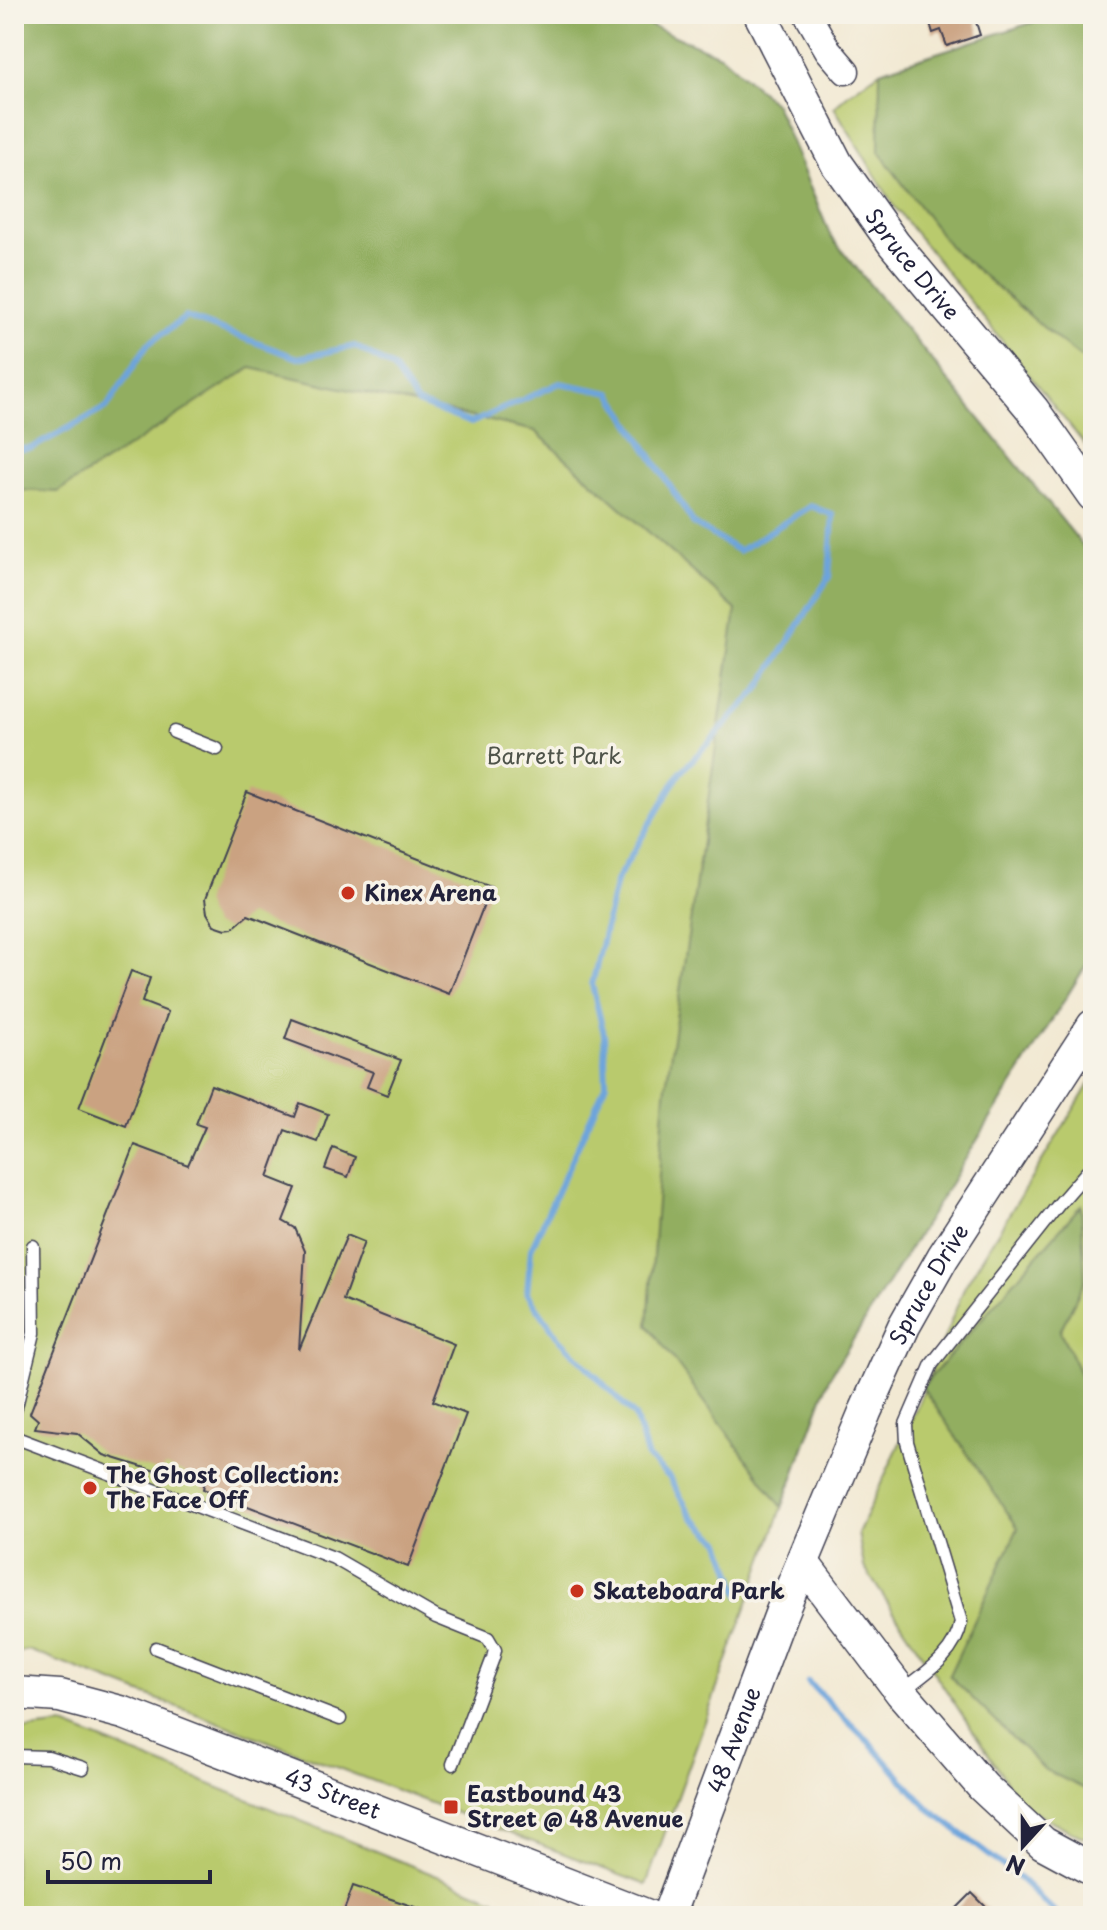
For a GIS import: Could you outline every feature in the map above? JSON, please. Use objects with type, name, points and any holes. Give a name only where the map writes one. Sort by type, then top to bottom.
[{"type":"street","name":"Spruce Drive","points":[[760,14],[837,164],[894,244],[1033,410],[1093,495]]},
{"type":"street","points":[[807,14],[828,50],[846,71]]},
{"type":"street","name":"Spruce Drive","points":[[803,1563],[904,1326],[943,1257],[1093,1026]]},
{"type":"street","points":[[803,1563],[901,1692],[983,1787],[1043,1843],[1093,1870]]},
{"type":"street","name":"48 Avenue","points":[[668,1916],[762,1663],[803,1563]]},
{"type":"street","name":"43 Street","points":[[14,1693],[60,1696],[124,1713],[648,1916]]},
{"type":"lane","points":[[174,732],[217,749]]},
{"type":"lane","points":[[901,1692],[950,1649],[961,1622],[909,1448],[908,1419],[925,1376],[941,1351],[1093,1165]]},
{"type":"lane","points":[[14,1415],[34,1333],[33,1246]]},
{"type":"lane","points":[[14,1437],[334,1558],[436,1617],[488,1638],[495,1650],[493,1658],[453,1764]]},
{"type":"lane","points":[[156,1648],[340,1719]]},
{"type":"lane","points":[[14,1756],[48,1757],[83,1768]]},
{"type":"green space","name":"Barrett Park","points":[[14,14],[623,14],[722,56],[775,104],[831,237],[1093,558],[1093,954],[829,1378],[646,1885],[28,1650],[14,1654]]},
{"type":"green space","points":[[14,14],[623,14],[722,56],[775,104],[831,237],[1093,558],[1093,954],[829,1378],[782,1507],[648,1325],[665,1093],[736,610],[535,431],[251,368],[58,492],[14,490]]},
{"type":"green space","points":[[1045,14],[1093,14],[1093,455],[894,206],[834,107],[880,71],[1044,19]]},
{"type":"green space","points":[[1045,14],[1093,14],[1093,367],[950,247],[879,152],[880,71],[1044,19]]},
{"type":"green space","points":[[1093,1078],[1093,1839],[1082,1837],[1023,1806],[864,1567],[858,1533],[918,1404],[965,1286]]},
{"type":"green space","points":[[1081,1205],[1085,1280],[1060,1331],[1093,1401],[1093,1793],[1045,1770],[949,1675],[1018,1528],[922,1387]]},
{"type":"green space","points":[[64,1725],[536,1916],[14,1916],[14,1731]]},
{"type":"building","points":[[927,14],[980,14],[981,17],[975,19],[980,35],[947,46],[941,30],[933,33]]},
{"type":"building","name":"Kinex Arena","points":[[247,792],[491,887],[449,994],[248,915],[233,928],[214,925],[207,913],[205,899]]},
{"type":"building","points":[[131,971],[150,978],[142,1002],[168,1012],[126,1126],[79,1108]]},
{"type":"building","points":[[292,1019],[401,1060],[387,1095],[367,1087],[373,1072],[285,1039]]},
{"type":"building","points":[[211,1085],[295,1117],[300,1103],[328,1114],[318,1142],[285,1130],[268,1177],[296,1188],[283,1221],[295,1228],[305,1251],[299,1350],[347,1235],[364,1242],[343,1300],[454,1344],[433,1401],[466,1414],[408,1567],[203,1489],[205,1481],[165,1466],[162,1473],[104,1455],[77,1433],[35,1428],[38,1420],[30,1413],[135,1145],[188,1165],[205,1127],[196,1124]]},
{"type":"building","points":[[333,1148],[355,1157],[348,1177],[325,1169]]},
{"type":"building","points":[[353,1886],[432,1913],[431,1916],[342,1916]]},
{"type":"building","points":[[972,1893],[995,1916],[949,1916]]},
{"type":"waterway","points":[[14,450],[32,448],[107,407],[148,344],[186,317],[298,358],[355,346],[393,368],[417,403],[471,423],[560,383],[611,393],[694,524],[739,551],[811,506],[833,515],[829,577],[758,690],[680,773],[616,881],[592,985],[604,1034],[606,1084],[531,1249],[527,1293],[558,1337],[635,1416],[648,1458],[669,1477],[693,1518],[721,1542],[740,1596]]},
{"type":"waterway","points":[[808,1682],[871,1744],[927,1807],[1019,1878],[1059,1916]]},
{"type":"place","name":"Kinex Arena","points":[[348,893]]},
{"type":"place","name":"The Ghost Collection: The Face Off","points":[[90,1488]]},
{"type":"place","name":"Skateboard Park","points":[[577,1591]]},
{"type":"place","name":"Eastbound 43 Street @ 48 Avenue","points":[[451,1807]]}]
